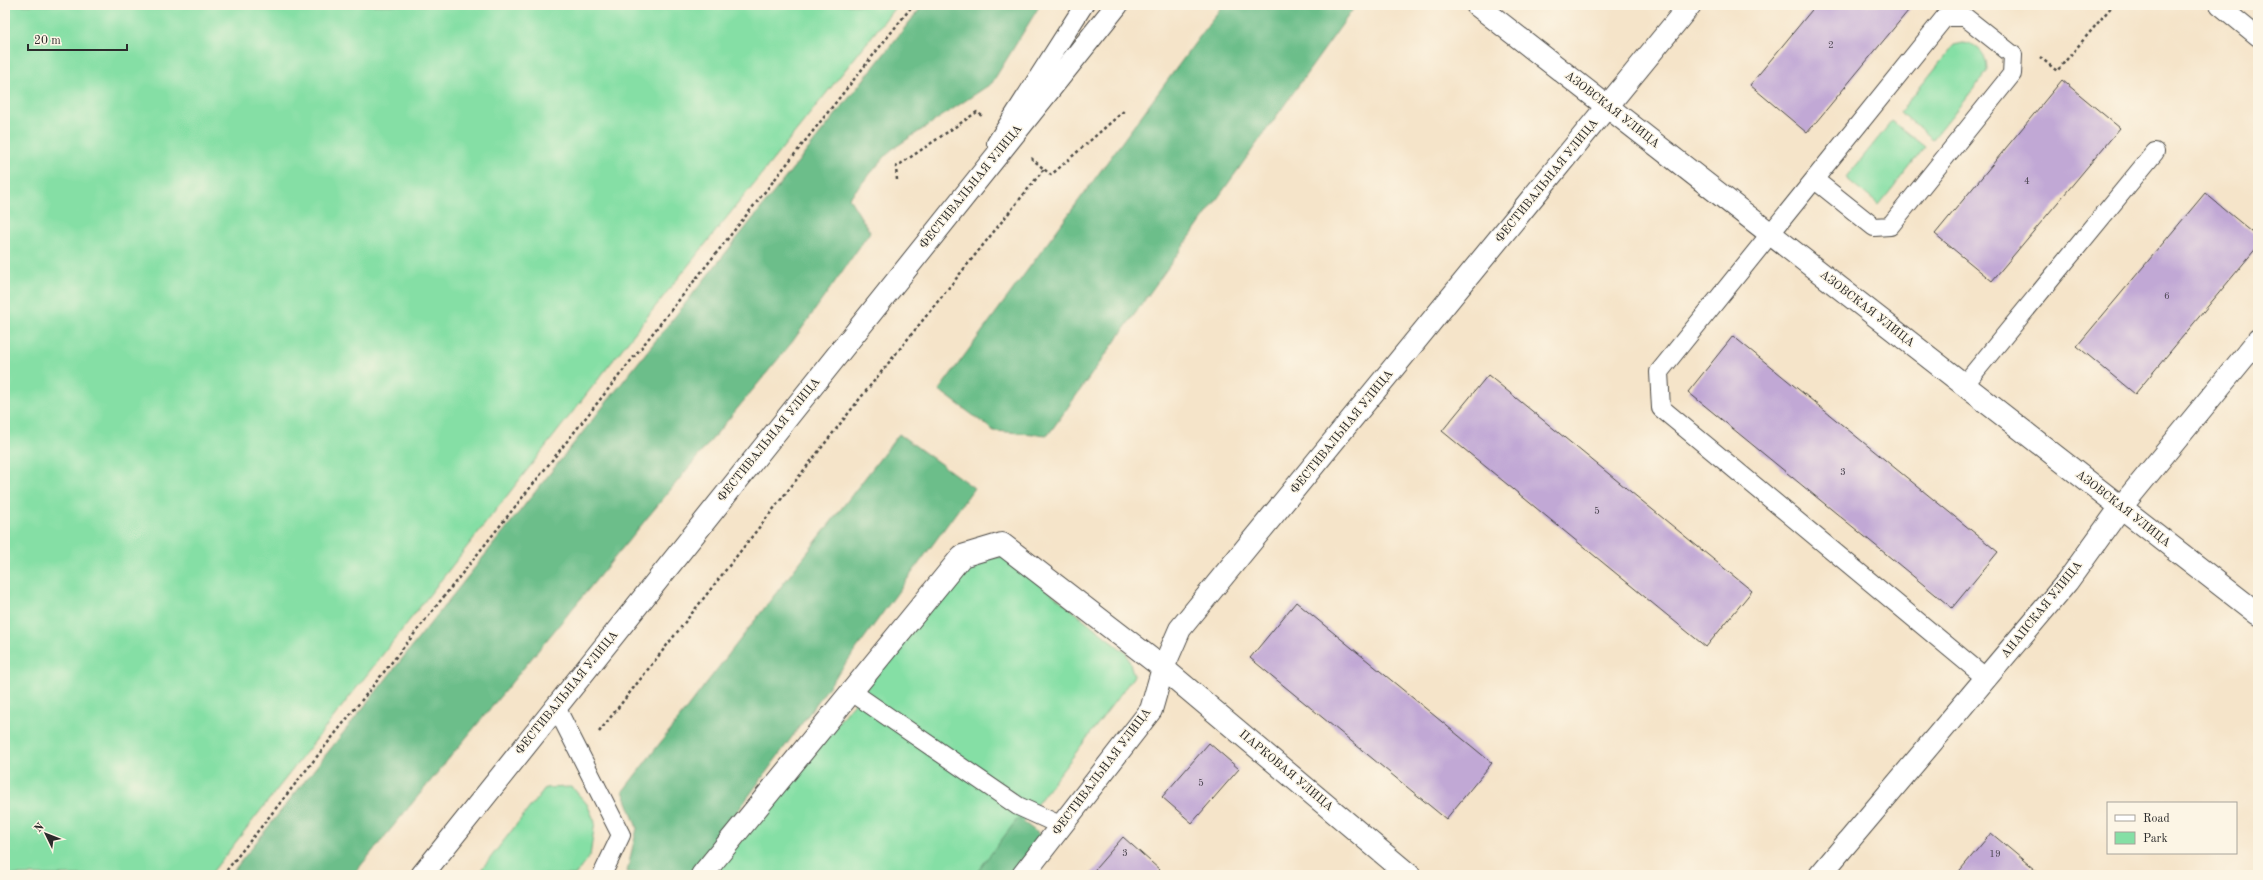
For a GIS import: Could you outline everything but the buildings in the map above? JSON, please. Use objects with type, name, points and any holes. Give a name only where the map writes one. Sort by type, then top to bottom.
[{"type":"street","name":"ФЕСТИВАЛЬНАЯ УЛИЦА","points":[[422,875],[1117,5]]},
{"type":"street","name":"АЗОВСКАЯ УЛИЦА","points":[[1477,5],[2258,614]]},
{"type":"street","name":"ФЕСТИВАЛЬНАЯ УЛИЦА","points":[[1023,875],[1151,710],[1163,668],[1180,629],[1690,5]]},
{"type":"street","name":"АНАПСКАЯ УЛИЦА","points":[[1820,875],[2067,582],[2121,507],[2258,340]]},
{"type":"street","name":"ПАРКОВАЯ УЛИЦА","points":[[852,692],[962,556],[1002,544],[1163,668],[1409,875]]},
{"type":"street","points":[[702,875],[852,692]]},
{"type":"lane","points":[[953,209],[1084,5]]},
{"type":"lane","points":[[2219,5],[2258,36]]},
{"type":"lane","points":[[1815,180],[1874,227],[1890,226],[2012,74],[2013,55],[1965,17],[1945,17],[1659,372],[1661,408],[1986,678]]},
{"type":"lane","points":[[1964,385],[2155,152]]},
{"type":"lane","points":[[852,692],[1018,806],[1062,826]]},
{"type":"lane","points":[[556,707],[621,836],[602,875]]},
{"type":"path","points":[[223,875],[913,5]]},
{"type":"path","points":[[2012,65],[2039,56],[2057,72],[2113,5]]},
{"type":"path","points":[[580,756],[858,402],[1044,169]]},
{"type":"green space","points":[[5,5],[897,5],[647,317],[210,875],[5,875]]},
{"type":"green space","points":[[923,5],[1040,5],[992,83],[891,150],[849,198],[870,232],[793,341],[353,875],[230,875]]},
{"type":"green space","points":[[1223,5],[1356,5],[1048,435],[994,431],[939,390]]},
{"type":"green space","points":[[1963,43],[1974,46],[1981,52],[1986,61],[1987,72],[1933,139],[1900,112],[1954,45]]},
{"type":"green space","points":[[1892,121],[1925,147],[1879,205],[1846,178]]},
{"type":"green space","points":[[899,434],[974,488],[691,875],[651,875],[627,872],[637,828],[623,791]]},
{"type":"green space","points":[[1005,556],[1127,654],[1134,676],[983,875],[713,875],[970,561]]},
{"type":"green space","points":[[572,787],[587,804],[595,822],[590,856],[575,875],[477,875],[545,788]]},
{"type":"green space","points":[[1018,818],[1043,837],[1013,875],[975,875]]}]
